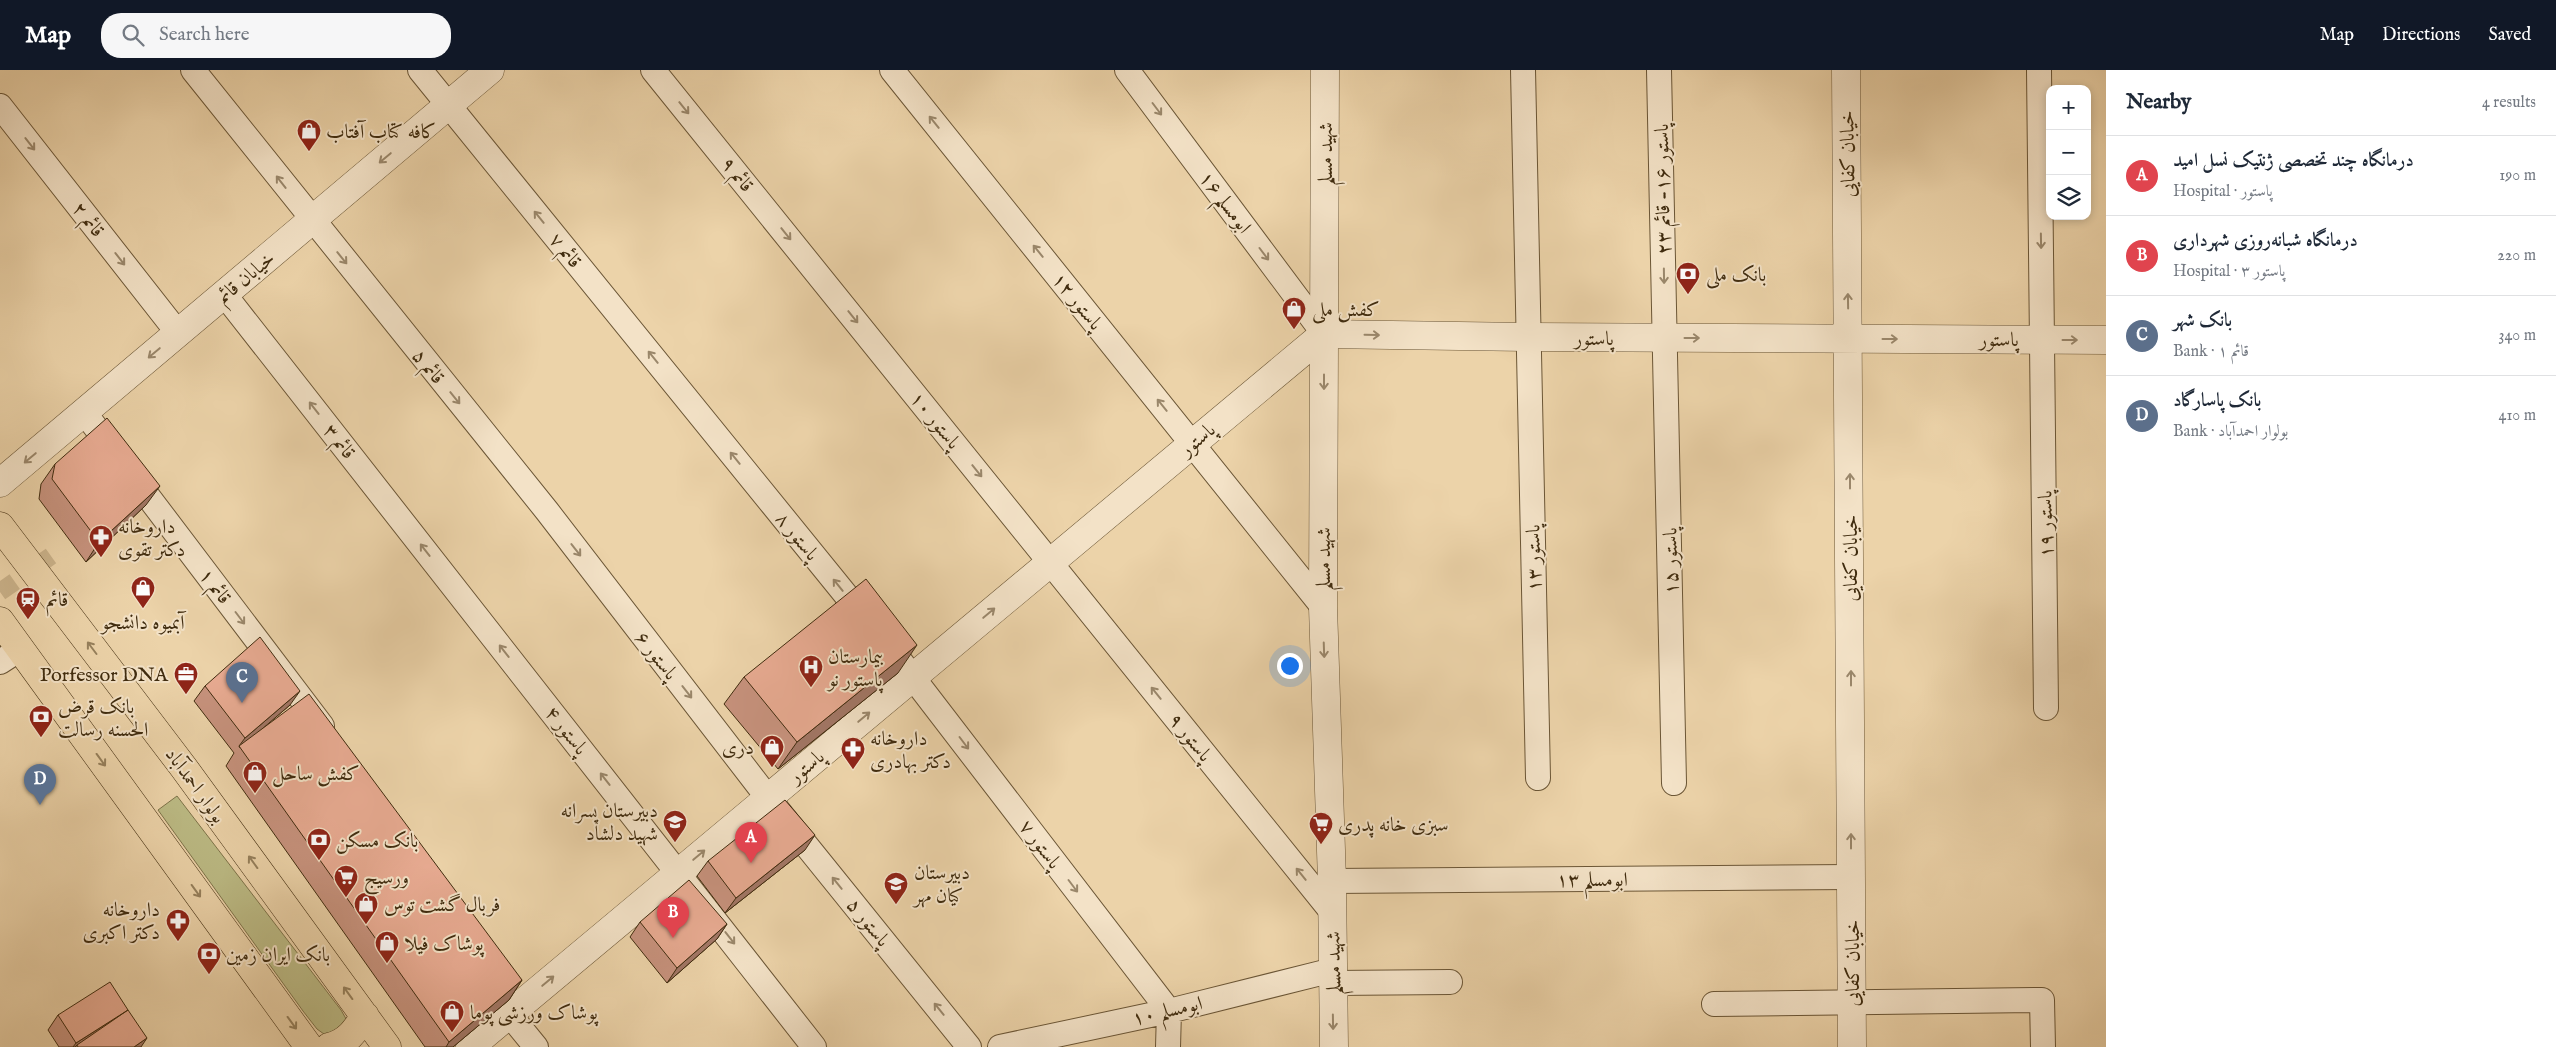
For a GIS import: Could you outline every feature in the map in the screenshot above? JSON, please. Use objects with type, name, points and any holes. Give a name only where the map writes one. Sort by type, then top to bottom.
[{"type":"main road","name":"بولوار احمدآباد","points":[[0,526],[184,768],[387,1047]]},
{"type":"main road","points":[[0,621],[10,656],[310,1047]]},
{"type":"main road","points":[[329,1047],[338,1045],[350,1037],[365,1016]]},
{"type":"street","name":"قائم ۵","points":[[193,70],[311,220],[547,512]]},
{"type":"street","name":"قائم ۷","points":[[420,70],[684,395]]},
{"type":"street","name":"خیابان قائم","points":[[0,483],[490,70]]},
{"type":"street","name":"قائم ۹","points":[[653,70],[822,279]]},
{"type":"street","name":"پاستور ۱۲","points":[[892,70],[1323,607]]},
{"type":"street","name":"ابومسلم ۱۶","points":[[1128,70],[1324,334]]},
{"type":"street","name":"شهید مسلم","points":[[1325,70],[1323,607],[1332,881],[1334,1047]]},
{"type":"street","name":"پاستور ۱۳","points":[[1523,70],[1538,778]]},
{"type":"street","name":"پاستور ۱۶- قائم ۲۳","points":[[1659,70],[1665,338]]},
{"type":"street","name":"خیابان کفایی","points":[[1846,70],[1852,1047]]},
{"type":"street","name":"پاستور ۱۹","points":[[2039,70],[2046,708]]},
{"type":"street","name":"قائم ۲","points":[[0,106],[178,333]]},
{"type":"street","name":"پاستور ۱۰","points":[[822,279],[1050,562]]},
{"type":"street","name":"قائم ۳","points":[[224,294],[455,588]]},
{"type":"street","name":"پاستور","points":[[470,1047],[515,1000],[678,872],[768,798],[1324,334],[1528,338],[2106,340]]},
{"type":"street","name":"پاستور ۱۵","points":[[1665,338],[1674,783]]},
{"type":"street","name":"پاستور ۸","points":[[684,395],[913,677]]},
{"type":"street","name":"قائم ۱","points":[[84,412],[336,745]]},
{"type":"street","name":"پاستور ۶","points":[[547,512],[768,798]]},
{"type":"street","name":"پاستور ۹","points":[[1050,562],[1332,912]]},
{"type":"street","name":"پاستور ۴","points":[[455,588],[814,1047]]},
{"type":"street","name":"پاستور ۷","points":[[913,677],[1169,1010]]},
{"type":"street","name":"پاستور ۵","points":[[768,798],[970,1047]]},
{"type":"street","name":"ابومسلم ۱۳","points":[[1332,881],[1852,878]]},
{"type":"street","name":"ابومسلم ۱۰","points":[[1000,1047],[1333,976],[1450,982]]},
{"type":"street","points":[[515,1000],[536,1047]]},
{"type":"street","points":[[1714,1004],[1852,1004],[2042,1000],[2043,1047]]},
{"type":"street","points":[[1168,1047],[1169,1010]]},
{"type":"shaded area","points":[[177,796],[341,1010],[349,1024],[328,1037],[317,1029],[303,1011],[158,810]]},
{"type":"building","points":[[107,418],[160,486],[99,542],[52,479],[55,464]]},
{"type":"building","name":"بیمارستان پاستور نو","points":[[866,579],[917,645],[797,742],[744,677]]},
{"type":"building","points":[[260,637],[300,691],[245,738],[205,686]]},
{"type":"building","points":[[309,694],[522,980],[449,1042],[239,746]]},
{"type":"building","points":[[785,800],[815,835],[736,898],[708,861]]},
{"type":"building","points":[[689,880],[727,924],[677,968],[640,922]]},
{"type":"building","points":[[110,982],[128,1010],[76,1043],[58,1015]]},
{"type":"building","points":[[128,1010],[147,1038],[134,1047],[78,1047],[77,1045]]},
{"type":"tunnel","points":[[0,592],[51,556]]},
{"type":"place","name":"کافه کتاب آفتاب","points":[[309,152]]},
{"type":"place","name":"بانک ملی","points":[[1688,295]]},
{"type":"place","name":"کفش ملی","points":[[1294,330]]},
{"type":"place","name":"داروخانه دکتر تقوی","points":[[101,558]]},
{"type":"place","name":"آبمیوه دانشجو","points":[[143,609]]},
{"type":"place","name":"قائم","points":[[28,620]]},
{"type":"place","name":"بیمارستان پاستور نو","points":[[811,688]]},
{"type":"place","name":"Porfessor DNA","points":[[186,695]]},
{"type":"place","name":"بانک شهر","points":[[242,703]]},
{"type":"place","name":"بانک قرض الحسنه رسالت","points":[[41,738]]},
{"type":"place","name":"دری","points":[[772,768]]},
{"type":"place","name":"داروخانه دکتر بهادری","points":[[853,770]]},
{"type":"place","name":"کفش ساحل","points":[[255,794]]},
{"type":"place","name":"بانک پاسارگاد","points":[[40,805]]},
{"type":"place","name":"دبیرستان پسرانه شهید دلشاد","points":[[675,843]]},
{"type":"place","name":"سبزی خانه پدری","points":[[1321,845]]},
{"type":"place","name":"بانک مسکن","points":[[319,861]]},
{"type":"place","name":"درمانگاه چند تخصصی ژنتیک نسل امید","points":[[751,863]]},
{"type":"place","name":"ورسیج","points":[[346,898]]},
{"type":"place","name":"دبیرستان کیان مهر","points":[[896,905]]},
{"type":"place","name":"فربال گشت توس","points":[[366,925]]},
{"type":"place","name":"درمانگاه شبانه‌روزی شهرداری","points":[[673,938]]},
{"type":"place","name":"داروخانه دکتر اکبری","points":[[178,942]]},
{"type":"place","name":"پوشاک فیلا","points":[[387,964]]},
{"type":"place","name":"بانک ایران زمین","points":[[209,975]]},
{"type":"place","name":"پوشاک ورزشی پوما","points":[[452,1033]]}]
